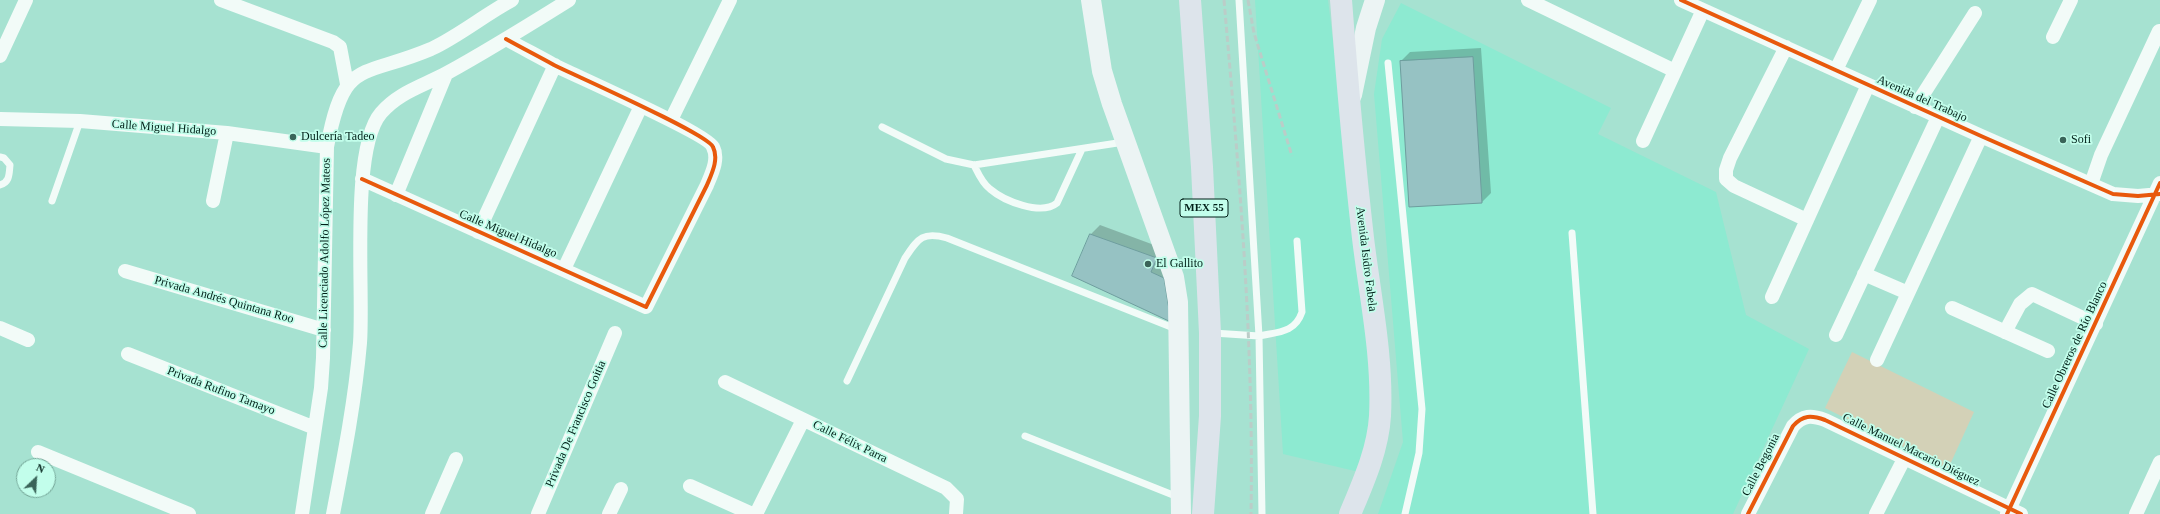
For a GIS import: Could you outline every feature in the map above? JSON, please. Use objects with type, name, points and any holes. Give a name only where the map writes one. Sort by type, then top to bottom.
[{"type":"highway","name":"MEX 55","points":[[1190,0],[1202,167],[1210,333],[1210,416],[1203,514]]},
{"type":"highway","name":"Avenida Isidro Fabela","points":[[1341,0],[1349,107],[1363,240],[1372,302],[1380,391],[1380,417],[1372,457],[1350,514]]},
{"type":"highway","points":[[1210,416],[1214,465],[1215,514]]},
{"type":"main road","points":[[1091,0],[1102,71],[1125,142],[1174,277],[1178,302],[1180,506]]},
{"type":"main road","points":[[1349,107],[1366,28],[1375,0]]},
{"type":"street","points":[[0,56],[26,0]]},
{"type":"street","points":[[221,0],[255,6],[326,38],[340,47],[346,84]]},
{"type":"street","points":[[333,514],[356,378],[360,341],[362,179],[366,150],[371,132],[379,115],[403,93],[446,74],[569,0]]},
{"type":"street","points":[[506,39],[554,65],[671,120],[730,0]]},
{"type":"street","points":[[1528,0],[1675,71]]},
{"type":"street","name":"Avenida del Trabajo","points":[[1681,0],[1915,107],[2113,194],[2127,196],[2158,190]]},
{"type":"street","points":[[1836,70],[1870,0]]},
{"type":"street","points":[[2053,37],[2071,0]]},
{"type":"street","points":[[346,84],[358,74],[372,68],[432,48],[500,2]]},
{"type":"street","points":[[1643,141],[1703,10]]},
{"type":"street","points":[[1915,107],[1975,13]]},
{"type":"street","points":[[2091,184],[2101,155],[2155,50],[2159,31]]},
{"type":"street","points":[[1786,47],[1730,158],[1726,170],[1726,179],[1734,186],[1807,220]]},
{"type":"street","points":[[478,232],[554,65]]},
{"type":"street","points":[[396,195],[446,74]]},
{"type":"street","name":"Calle Licenciado Adolfo López Mateos","points":[[302,514],[321,388],[324,330],[328,147],[332,120],[346,84]]},
{"type":"street","points":[[1772,297],[1868,85]]},
{"type":"street","points":[[564,269],[641,106]]},
{"type":"street","points":[[1836,335],[1938,117]]},
{"type":"street","name":"Calle Miguel Hidalgo","points":[[0,119],[80,122],[227,133],[328,147]]},
{"type":"street","name":"Calle Miguel Hidalgo","points":[[362,179],[646,307],[707,184],[716,156],[713,145],[705,138],[671,120]]},
{"type":"street","points":[[213,201],[227,133]]},
{"type":"street","points":[[1877,360],[1981,136]]},
{"type":"street","name":"Calle Obreros de Río Blanco","points":[[2012,512],[2158,190]]},
{"type":"street","name":"Privada Andrés Quintana Roo","points":[[124,271],[324,330]]},
{"type":"street","points":[[1864,274],[1908,293]]},
{"type":"street","points":[[2005,332],[2020,304],[2032,294],[2096,324]]},
{"type":"street","points":[[1952,308],[2048,351]]},
{"type":"street","points":[[0,328],[28,340]]},
{"type":"street","name":"Privada De Francisco Goitia","points":[[538,514],[615,333]]},
{"type":"street","name":"Privada Rufino Tamayo","points":[[128,354],[315,428]]},
{"type":"street","name":"Calle Félix Parra","points":[[725,382],[946,488],[957,499],[956,514]]},
{"type":"street","name":"Calle Manuel Macario Diéguez","points":[[1793,426],[1799,419],[1808,416],[1817,417],[1905,457],[2012,512]]},
{"type":"street","points":[[756,514],[803,420]]},
{"type":"street","name":"Calle Begonia","points":[[1748,514],[1793,426]]},
{"type":"street","points":[[38,452],[189,514]]},
{"type":"street","points":[[1876,514],[1905,457]]},
{"type":"street","points":[[432,514],[456,459]]},
{"type":"street","points":[[2136,514],[2160,462]]},
{"type":"street","points":[[690,486],[752,514]]},
{"type":"street","points":[[609,514],[621,488]]},
{"type":"lane","points":[[1239,0],[1259,336],[1262,514]]},
{"type":"lane","points":[[1388,63],[1422,409],[1419,453],[1405,514]]},
{"type":"lane","points":[[52,201],[80,122]]},
{"type":"lane","points":[[882,127],[946,159],[974,165],[1125,142]]},
{"type":"lane","points":[[974,165],[989,189],[1024,205],[1041,209],[1051,207],[1057,203],[1082,149]]},
{"type":"lane","points":[[0,157],[4,158],[10,164],[8,179],[5,184],[0,185]]},
{"type":"lane","points":[[1572,233],[1593,514]]},
{"type":"lane","points":[[847,381],[905,258],[917,241],[925,235],[936,235],[947,238],[1178,330]]},
{"type":"lane","points":[[1210,333],[1259,336],[1293,328],[1299,321],[1302,312],[1297,241]]},
{"type":"lane","points":[[1025,436],[1180,506]]},
{"type":"shaded area","points":[[1255,0],[1328,0],[1377,400],[1359,472],[1283,454]]},
{"type":"shaded area","points":[[1401,3],[1611,108],[1598,134],[1716,192],[1746,315],[1809,349],[1733,514],[1378,514],[1403,442],[1374,94],[1382,39]]},
{"type":"shaded area","points":[[1852,352],[1974,412],[1948,469],[1825,408]]},
{"type":"building","points":[[1473,57],[1482,203],[1409,207],[1400,61]]},
{"type":"building","points":[[1090,234],[1157,258],[1151,272],[1164,278],[1171,322],[1072,276]]},
{"type":"railway","points":[[1224,0],[1240,193],[1248,321],[1251,514]]},
{"type":"railway","points":[[1248,0],[1254,33],[1292,156]]},
{"type":"cycle path","points":[[1681,0],[2113,194],[2138,196],[2160,194]]},
{"type":"cycle path","points":[[362,179],[646,307],[713,171],[715,161],[715,152],[713,147],[706,140],[689,130],[640,105],[554,65],[506,39]]},
{"type":"cycle path","points":[[2007,514],[2160,183]]},
{"type":"cycle path","points":[[1748,514],[1793,426],[1800,420],[1808,417],[1816,417],[1825,420],[2021,514]]},
{"type":"place","name":"Dulcería Tadeo","points":[[293,137]]},
{"type":"place","name":"Sofi","points":[[2063,140]]},
{"type":"place","name":"El Gallito","points":[[1148,264]]}]
